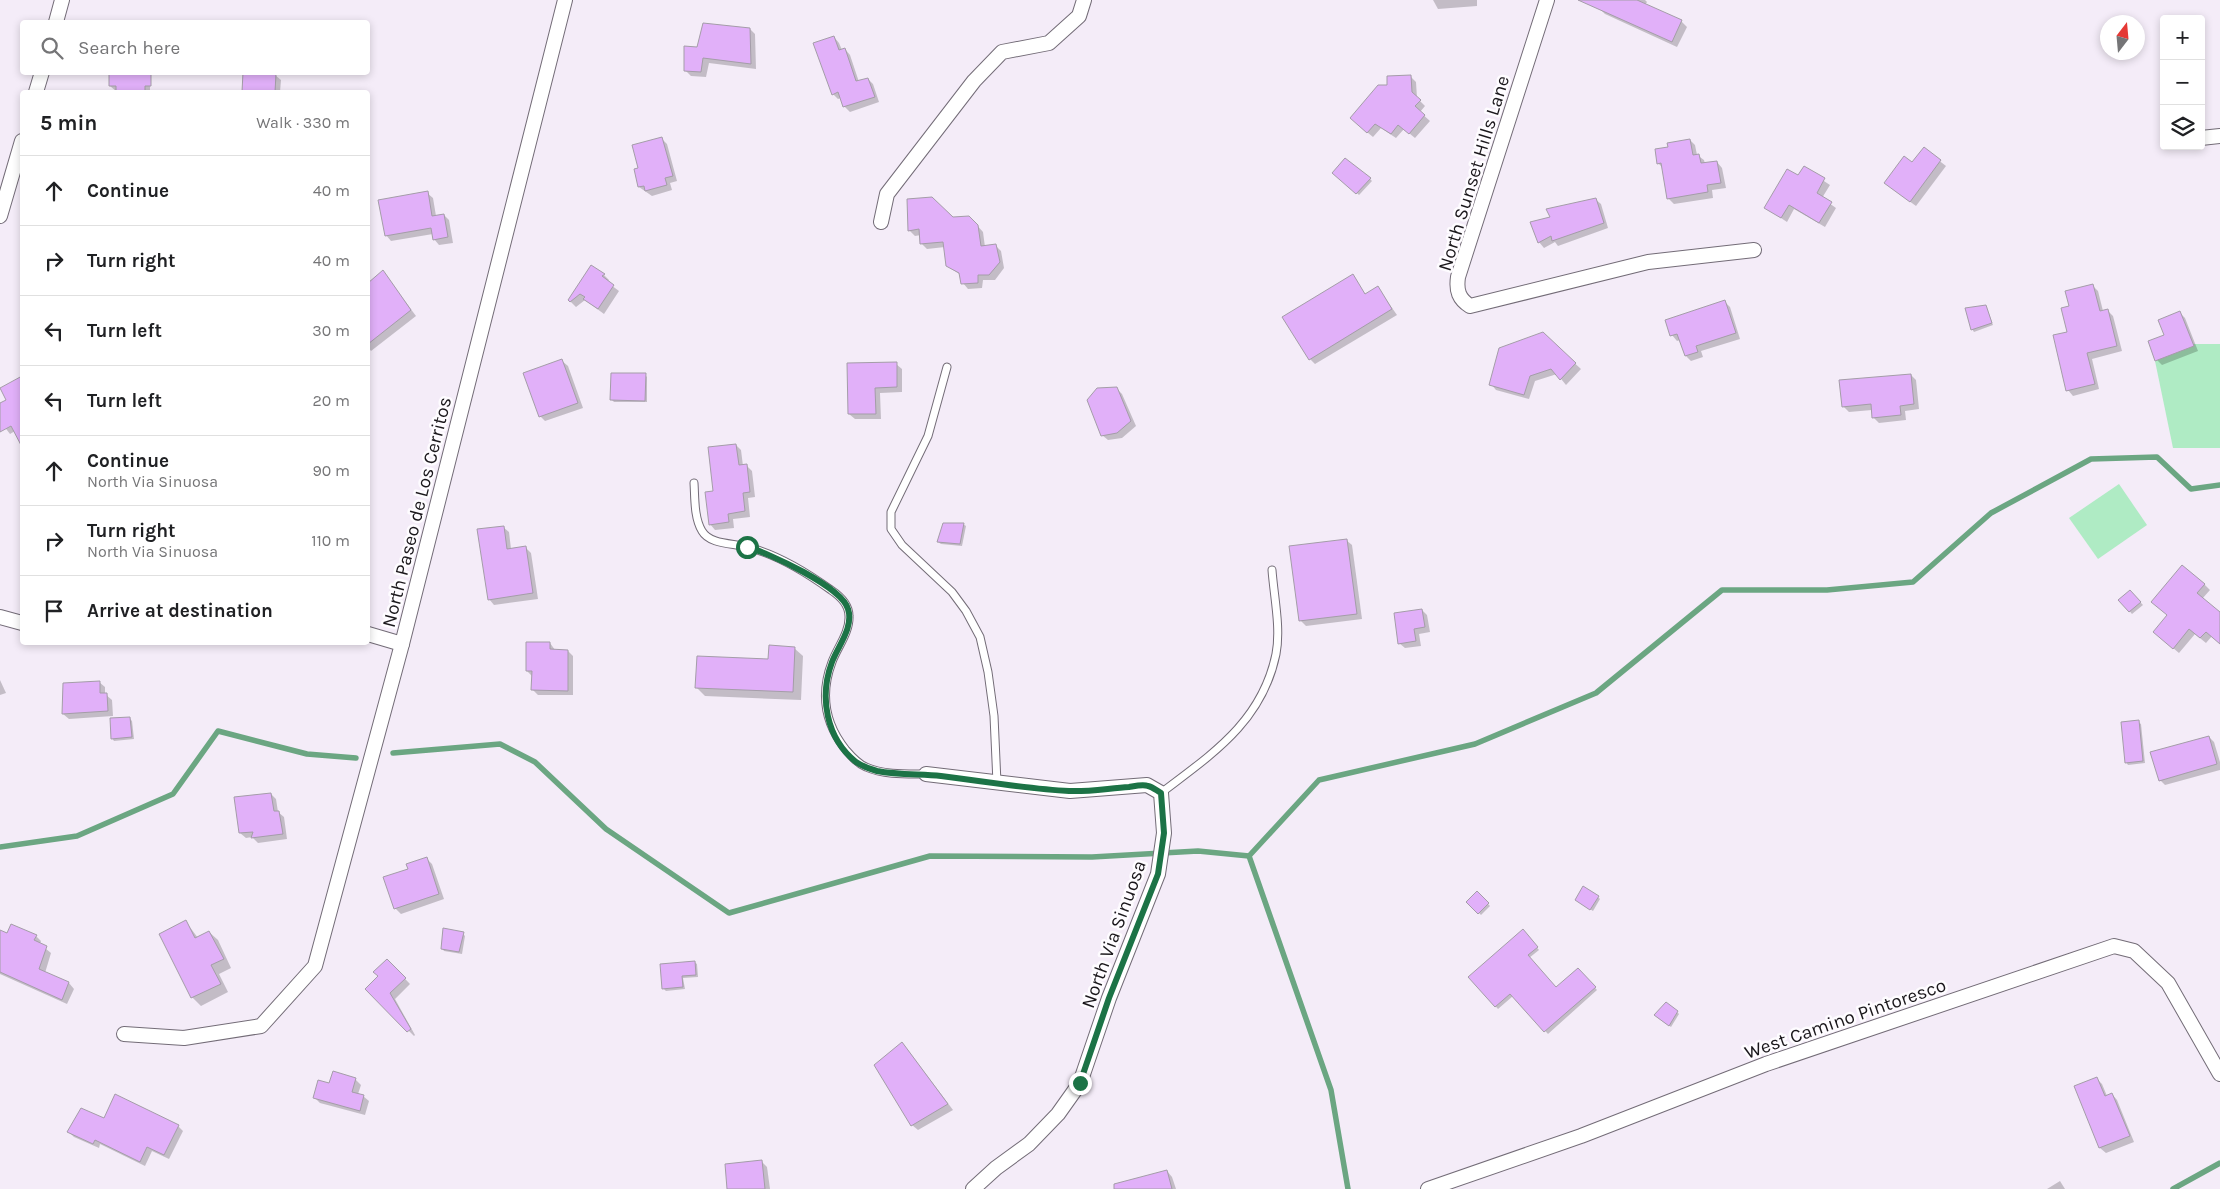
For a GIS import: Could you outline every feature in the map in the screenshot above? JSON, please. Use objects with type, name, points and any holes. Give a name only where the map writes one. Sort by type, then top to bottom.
[{"type":"street","points":[[57,20],[62,0]]},
{"type":"street","name":"North Paseo de Los Cerritos","points":[[124,1034],[184,1038],[261,1026],[315,966],[402,644],[565,0]]},
{"type":"street","points":[[881,222],[887,194],[974,81],[1002,52],[1049,42],[1079,16],[1084,0]]},
{"type":"street","name":"North Sunset Hills Lane","points":[[1547,0],[1458,277],[1457,286],[1462,301],[1470,306],[1648,262],[1754,250]]},
{"type":"street","points":[[37,90],[41,75]]},
{"type":"street","points":[[2205,138],[2220,136]]},
{"type":"street","points":[[0,216],[20,148]]},
{"type":"street","points":[[0,617],[20,622]]},
{"type":"street","points":[[370,635],[402,644]]},
{"type":"street","points":[[926,774],[1070,791],[1148,785],[1161,793]]},
{"type":"street","name":"North Via Sinuosa","points":[[973,1189],[996,1168],[1029,1144],[1058,1114],[1080,1083],[1109,998],[1158,874],[1164,833],[1161,793]]},
{"type":"street","name":"West Camino Pintoresco","points":[[1428,1189],[1581,1136],[1766,1064],[2114,946],[2134,951],[2168,983],[2220,1074]]},
{"type":"lane","points":[[947,367],[928,436],[891,512],[891,529],[902,545],[952,592],[966,611],[980,637],[988,672],[994,716],[997,783]]},
{"type":"lane","points":[[694,483],[698,522],[702,532],[710,539],[766,552],[832,590],[848,608],[850,618],[831,663],[825,691],[826,712],[831,730],[839,742],[856,762],[865,767],[885,772],[926,774]]},
{"type":"lane","points":[[1161,793],[1232,738],[1259,698],[1269,676],[1276,653],[1277,633],[1272,570]]},
{"type":"green space","points":[[2193,344],[2220,344],[2220,448],[2173,448],[2155,361]]},
{"type":"green space","points":[[2119,484],[2147,525],[2098,559],[2069,518]]},
{"type":"building","points":[[1578,0],[1637,0],[1682,20],[1672,42]]},
{"type":"building","points":[[703,23],[750,28],[751,64],[703,58],[701,72],[684,71],[684,46],[697,47]]},
{"type":"building","points":[[834,36],[839,50],[845,48],[856,81],[868,78],[875,97],[843,107],[838,92],[832,95],[813,43]]},
{"type":"building","points":[[109,75],[151,75],[151,86],[145,86],[145,90],[116,90],[116,86],[109,86]]},
{"type":"building","points":[[243,75],[276,75],[275,90],[242,90]]},
{"type":"building","points":[[1411,75],[1412,92],[1421,100],[1415,106],[1425,115],[1409,134],[1398,125],[1391,134],[1375,124],[1367,133],[1350,118],[1378,85],[1387,85],[1387,76]]},
{"type":"building","points":[[662,137],[673,176],[665,178],[667,185],[645,191],[644,186],[638,187],[634,169],[638,168],[632,145]]},
{"type":"building","points":[[1690,139],[1693,155],[1699,154],[1701,163],[1717,161],[1721,183],[1707,185],[1708,192],[1667,199],[1661,163],[1657,164],[1655,149],[1668,147],[1667,143]]},
{"type":"building","points":[[1924,147],[1941,160],[1910,202],[1884,183],[1904,156],[1912,162]]},
{"type":"building","points":[[1345,158],[1371,178],[1356,194],[1332,173]]},
{"type":"building","points":[[1804,166],[1825,178],[1817,193],[1832,202],[1819,223],[1789,205],[1781,218],[1764,208],[1787,169],[1798,175]]},
{"type":"building","points":[[428,191],[432,216],[444,214],[448,237],[433,240],[431,228],[385,236],[378,200]]},
{"type":"building","points":[[932,197],[953,217],[969,216],[978,225],[981,246],[996,244],[1000,262],[989,275],[978,275],[978,283],[961,284],[959,273],[946,266],[943,242],[920,244],[919,229],[908,231],[907,199]]},
{"type":"building","points":[[1596,198],[1604,223],[1552,241],[1551,236],[1538,243],[1530,222],[1550,217],[1546,209]]},
{"type":"building","points":[[591,265],[605,274],[602,276],[614,285],[598,309],[583,299],[585,297],[580,294],[570,302],[568,300]]},
{"type":"building","points":[[383,270],[411,310],[370,342],[370,281]]},
{"type":"building","points":[[1353,274],[1365,294],[1378,286],[1392,309],[1309,360],[1282,317]]},
{"type":"building","points":[[2093,284],[2100,311],[2108,309],[2117,346],[2087,353],[2095,384],[2066,391],[2053,335],[2067,332],[2061,308],[2069,306],[2065,291]]},
{"type":"building","points":[[1725,300],[1736,333],[1696,346],[1698,352],[1685,356],[1677,334],[1670,336],[1665,320]]},
{"type":"building","points":[[1986,305],[1992,323],[1971,330],[1965,308]]},
{"type":"building","points":[[2180,311],[2194,346],[2155,361],[2148,341],[2164,335],[2158,320]]},
{"type":"building","points":[[1543,332],[1576,363],[1560,380],[1551,369],[1530,376],[1524,395],[1489,385],[1499,348]]},
{"type":"building","points":[[562,359],[578,403],[539,417],[523,373]]},
{"type":"building","points":[[897,362],[897,387],[875,388],[876,414],[848,414],[847,363]]},
{"type":"building","points":[[611,373],[646,373],[645,401],[610,400]]},
{"type":"building","points":[[1911,374],[1914,404],[1900,406],[1901,415],[1872,418],[1871,404],[1842,407],[1839,380]]},
{"type":"building","points":[[20,377],[20,443],[11,426],[0,432],[0,403],[6,400],[0,388]]},
{"type":"building","points":[[1117,387],[1131,421],[1117,433],[1101,436],[1087,400],[1097,388]]},
{"type":"building","points":[[736,444],[739,465],[747,464],[750,492],[743,493],[745,511],[728,514],[729,522],[709,525],[705,492],[713,491],[708,447]]},
{"type":"building","points":[[943,523],[964,523],[960,544],[937,542]]},
{"type":"building","points":[[504,526],[507,549],[526,546],[533,593],[488,600],[477,529]]},
{"type":"building","points":[[1347,539],[1357,614],[1299,621],[1289,546]]},
{"type":"building","points":[[2182,565],[2205,584],[2197,593],[2220,612],[2220,644],[2206,632],[2200,638],[2189,629],[2173,649],[2153,632],[2167,615],[2151,602]]},
{"type":"building","points":[[2130,590],[2141,602],[2129,612],[2118,600]]},
{"type":"building","points":[[1422,609],[1425,627],[1414,629],[1416,641],[1398,644],[1394,613]]},
{"type":"building","points":[[526,642],[550,642],[550,649],[568,650],[568,691],[531,690],[532,671],[526,671]]},
{"type":"building","points":[[769,645],[795,647],[793,692],[695,688],[697,656],[768,659]]},
{"type":"building","points":[[100,681],[100,693],[107,693],[108,711],[62,714],[63,683]]},
{"type":"building","points":[[130,717],[132,737],[111,739],[110,718]]},
{"type":"building","points":[[2139,720],[2143,761],[2125,763],[2121,722]]},
{"type":"building","points":[[2209,736],[2217,764],[2159,781],[2150,752]]},
{"type":"building","points":[[271,793],[274,811],[279,811],[283,834],[251,838],[253,832],[239,833],[234,797]]},
{"type":"building","points":[[427,857],[439,894],[394,909],[383,877],[408,869],[406,864]]},
{"type":"building","points":[[1583,886],[1599,896],[1590,910],[1575,900]]},
{"type":"building","points":[[1477,891],[1489,903],[1478,914],[1466,902]]},
{"type":"building","points":[[186,920],[195,938],[209,931],[224,959],[211,965],[221,984],[191,998],[159,934]]},
{"type":"building","points":[[11,924],[37,935],[34,940],[47,946],[39,969],[69,982],[62,1000],[0,972],[0,930],[7,933]]},
{"type":"building","points":[[443,928],[464,932],[459,952],[441,949]]},
{"type":"building","points":[[1523,929],[1538,947],[1528,955],[1556,987],[1578,968],[1596,987],[1544,1032],[1510,994],[1495,1007],[1468,977]]},
{"type":"building","points":[[387,959],[406,978],[390,993],[411,1029],[407,1032],[365,989],[378,976],[373,972]]},
{"type":"building","points":[[695,961],[696,975],[682,976],[683,987],[662,989],[660,964]]},
{"type":"building","points":[[1666,1002],[1678,1011],[1669,1026],[1654,1015]]},
{"type":"building","points":[[902,1042],[948,1104],[911,1126],[874,1065]]},
{"type":"building","points":[[333,1071],[356,1078],[352,1092],[364,1095],[360,1111],[313,1098],[318,1080],[329,1083]]},
{"type":"building","points":[[2097,1077],[2105,1096],[2112,1093],[2130,1136],[2099,1148],[2074,1086]]},
{"type":"building","points":[[115,1094],[179,1125],[164,1155],[147,1147],[140,1162],[95,1140],[93,1144],[67,1132],[81,1108],[104,1118]]},
{"type":"building","points":[[762,1160],[765,1189],[727,1189],[725,1164]]},
{"type":"building","points":[[1167,1170],[1172,1189],[1114,1189],[1114,1184]]},
{"type":"waterway","points":[[393,753],[500,744],[535,762],[606,829],[729,913],[930,856],[1092,857],[1198,851],[1249,856],[1319,780],[1475,744],[1596,693],[1722,590],[1827,590],[1913,582],[1991,513],[2091,459],[2157,457],[2191,489],[2220,485]]},
{"type":"waterway","points":[[0,847],[77,836],[173,794],[218,731],[307,754],[356,758]]},
{"type":"waterway","points":[[1249,856],[1331,1090],[1348,1189]]},
{"type":"waterway","points":[[2173,1189],[2220,1163]]},
{"type":"route","points":[[747,547],[766,552],[832,590],[848,608],[850,618],[831,663],[825,691],[826,712],[831,730],[856,762],[865,767],[885,772],[926,774],[1070,791],[1148,785],[1161,793],[1164,833],[1158,874],[1109,998],[1080,1083]]}]
